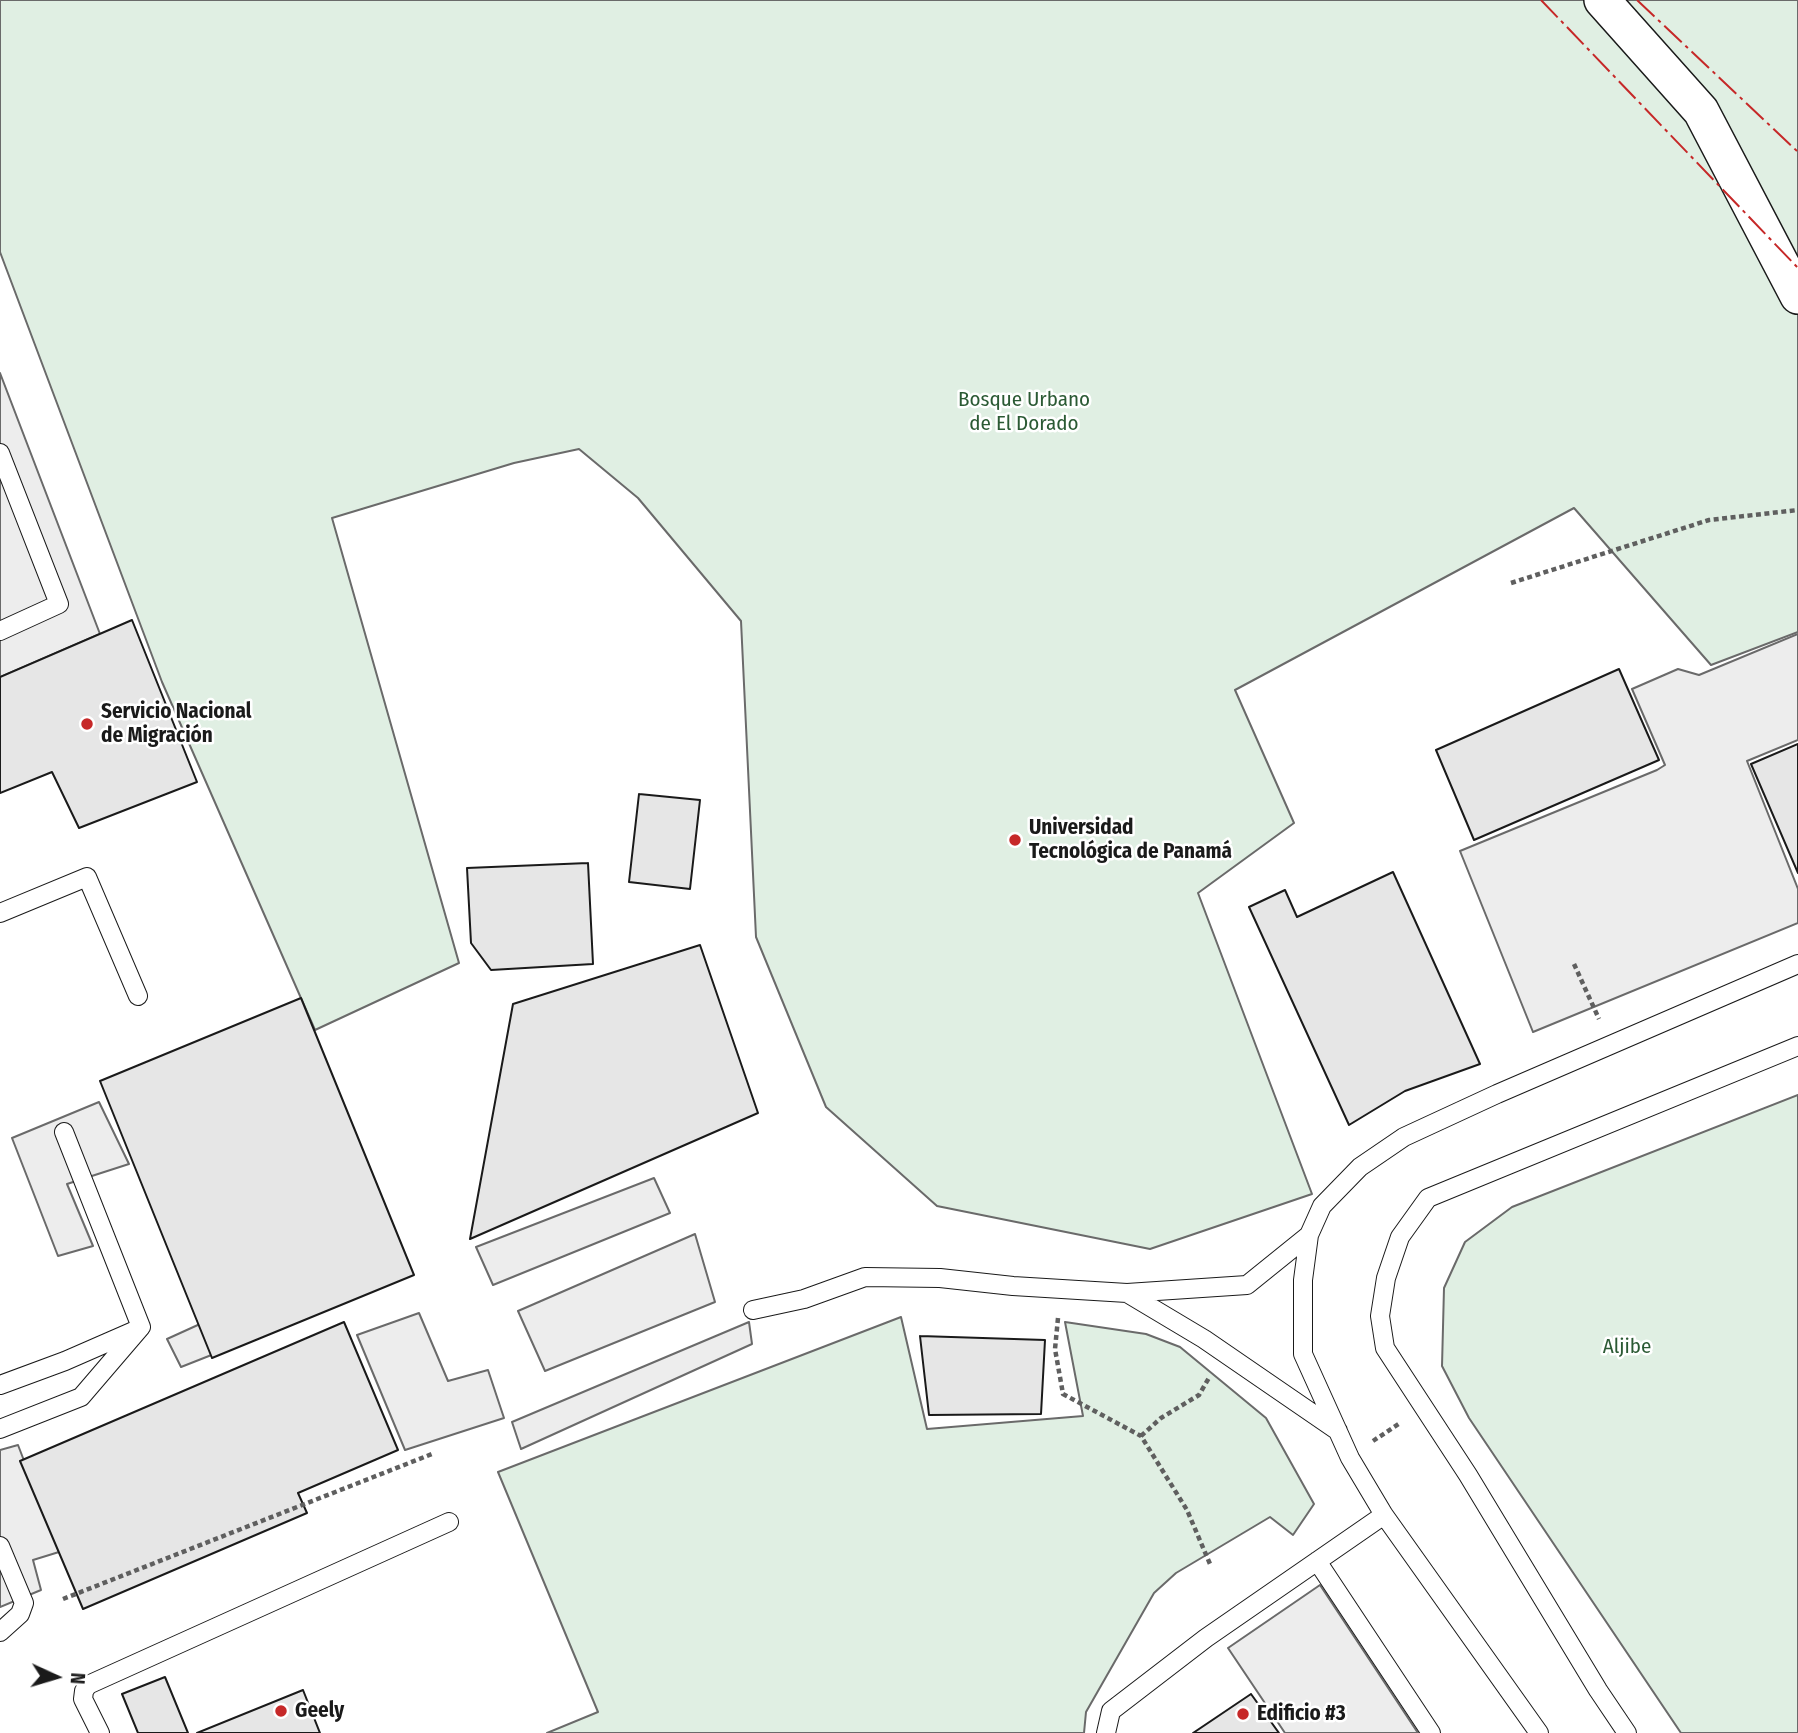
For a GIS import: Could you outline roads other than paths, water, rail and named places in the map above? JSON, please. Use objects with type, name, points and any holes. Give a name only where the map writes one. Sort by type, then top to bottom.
[{"type":"street","points":[[1602,0],[1701,111],[1798,296]]},
{"type":"lane","points":[[0,453],[59,604],[0,631]]},
{"type":"lane","points":[[0,913],[87,877],[138,996]]},
{"type":"lane","points":[[1539,1733],[1384,1514],[1350,1458],[1303,1354],[1303,1280],[1308,1236],[1322,1206],[1360,1167],[1404,1138],[1497,1094],[1798,964]]},
{"type":"lane","points":[[1627,1733],[1598,1690],[1468,1475],[1385,1348],[1380,1316],[1386,1278],[1399,1237],[1428,1198],[1798,1046]]},
{"type":"lane","points":[[64,1132],[141,1327]]},
{"type":"lane","points":[[753,1310],[804,1298],[865,1277],[940,1278],[1013,1286],[1127,1293],[1247,1285],[1308,1236]]},
{"type":"lane","points":[[1127,1293],[1204,1339],[1338,1431]]},
{"type":"lane","points":[[0,1385],[65,1361],[141,1327]]},
{"type":"lane","points":[[0,1429],[81,1397],[141,1327]]},
{"type":"lane","points":[[1106,1733],[1111,1711],[1206,1638],[1384,1514]]},
{"type":"lane","points":[[100,1733],[83,1699],[88,1685],[449,1522]]},
{"type":"lane","points":[[0,1546],[24,1602],[20,1614],[0,1632]]},
{"type":"lane","points":[[1317,1561],[1431,1733]]},
{"type":"place","name":"Servicio Nacional de Migración","points":[[87,724]]},
{"type":"place","name":"Universidad Tecnológica de Panamá","points":[[1015,840]]},
{"type":"place","name":"Geely","points":[[281,1711]]},
{"type":"place","name":"Edificio #3","points":[[1243,1714]]},
{"type":"park label","name":"Bosque Urbano de El Dorado","points":[[1024,412]]},
{"type":"park label","name":"Aljibe","points":[[1627,1347]]}]
